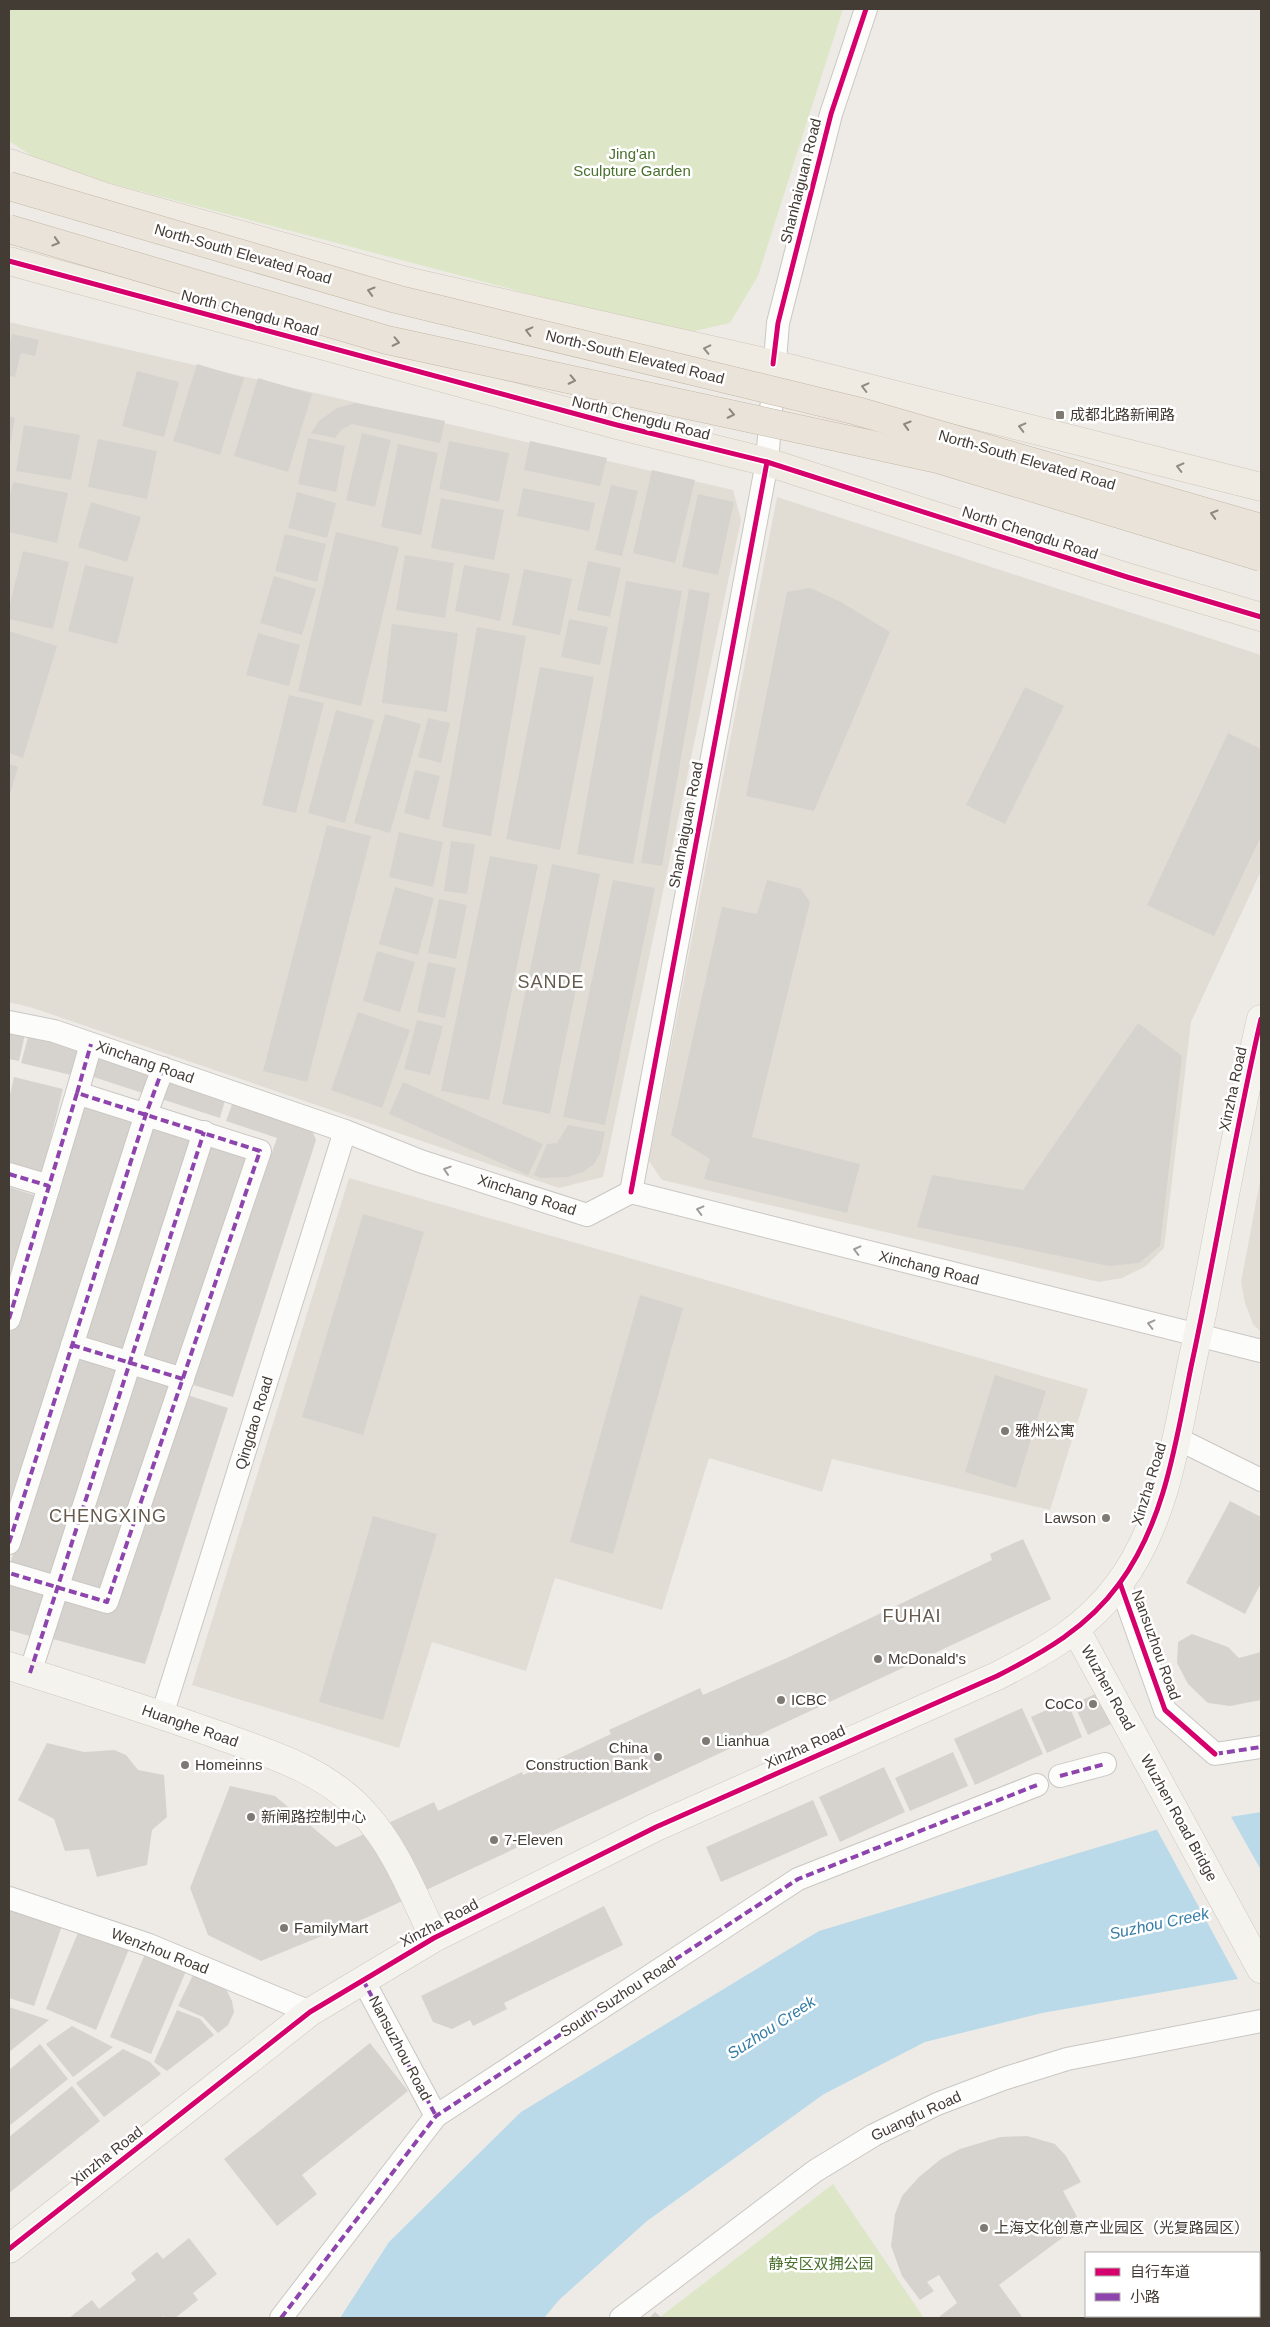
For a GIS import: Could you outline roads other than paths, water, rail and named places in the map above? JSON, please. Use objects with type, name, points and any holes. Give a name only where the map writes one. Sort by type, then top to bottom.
[{"type":"highway","name":"North-South Elevated Road","points":[[9,186],[396,299],[857,411],[1261,528]]},
{"type":"highway","name":"North-South Elevated Road","points":[[9,229],[387,340],[938,459],[1261,557]]},
{"type":"main road","points":[[9,163],[105,197],[406,281],[773,364],[1261,487]]},
{"type":"main road","name":"North Chengdu Road","points":[[9,261],[608,423],[767,462],[1127,577],[1261,617]]},
{"type":"main road","name":"Xinzha Road","points":[[9,2249],[310,2012],[434,1938],[656,1827],[997,1676],[1037,1656],[1076,1630],[1100,1608],[1120,1583],[1145,1540],[1158,1508],[1176,1438],[1198,1336],[1241,1104],[1261,1019]]},
{"type":"main road","name":"Wuzhen Road","points":[[1076,1630],[1140,1747]]},
{"type":"main road","name":"Huanghe Road","points":[[19,1670],[162,1715],[273,1755],[328,1781],[361,1809],[382,1836],[399,1863],[434,1938]]},
{"type":"main road","name":"Wuzhen Road Bridge","points":[[1140,1747],[1261,1969]]},
{"type":"street","name":"Shanhaiguan Road","points":[[631,1192],[767,462],[773,364],[778,323],[831,114],[866,9]]},
{"type":"street","name":"Xinchang Road","points":[[9,1022],[54,1031],[345,1131],[420,1161],[587,1215],[631,1192],[1261,1351]]},
{"type":"street","points":[[9,1319],[91,1044]]},
{"type":"street","points":[[9,1543],[146,1114],[163,1068]]},
{"type":"street","points":[[9,1573],[107,1602],[260,1151],[77,1093]]},
{"type":"street","name":"Qingdao Road","points":[[162,1715],[345,1131]]},
{"type":"street","points":[[19,1670],[58,1588],[204,1132]]},
{"type":"street","points":[[9,1174],[49,1186]]},
{"type":"street","points":[[72,1345],[182,1379]]},
{"type":"street","points":[[1176,1438],[1261,1480]]},
{"type":"street","name":"Nansuzhou Road","points":[[1120,1583],[1165,1710],[1215,1754],[1261,1747]]},
{"type":"street","points":[[1060,1776],[1091,1766],[1105,1764]]},
{"type":"street","name":"South Suzhou Road","points":[[281,2318],[436,2116],[798,1879],[1038,1785]]},
{"type":"street","name":"Wenzhou Road","points":[[9,1898],[149,1945],[310,2012]]},
{"type":"street","name":"Nansuzhou Road","points":[[363,1980],[436,2116]]},
{"type":"street","name":"Guangfu Road","points":[[621,2318],[815,2171],[874,2135],[937,2104],[1003,2079],[1067,2059],[1261,2021]]},
{"type":"water","name":"Suzhou Creek","points":[[1261,1812],[1261,1975],[1042,2013],[925,2042],[824,2094],[647,2221],[559,2300],[544,2318],[340,2318],[389,2242],[521,2112],[819,1931],[1162,1828]]},
{"type":"place","name":"成都北路新闸路","points":[[1060,415]]},
{"type":"place","name":"雅州公寓","points":[[1005,1431]]},
{"type":"place","name":"Lawson","points":[[1106,1518]]},
{"type":"place","name":"McDonald's","points":[[878,1659]]},
{"type":"place","name":"ICBC","points":[[781,1700]]},
{"type":"place","name":"CoCo","points":[[1093,1704]]},
{"type":"place","name":"Lianhua","points":[[706,1741]]},
{"type":"place","name":"China Construction Bank","points":[[658,1757]]},
{"type":"place","name":"Homeinns","points":[[185,1765]]},
{"type":"place","name":"新闸路控制中心","points":[[251,1817]]},
{"type":"place","name":"7-Eleven","points":[[494,1840]]},
{"type":"place","name":"FamilyMart","points":[[284,1928]]},
{"type":"place","name":"上海文化创意产业园区（光复路园区）","points":[[984,2228]]},
{"type":"district","name":"SANDE","points":[[551,982]]},
{"type":"district","name":"CHENGXING","points":[[108,1516]]},
{"type":"district","name":"FUHAI","points":[[912,1616]]},
{"type":"park label","name":"Jing'an Sculpture Garden","points":[[632,162]]},
{"type":"park label","name":"静安区双拥公园","points":[[821,2264]]}]
